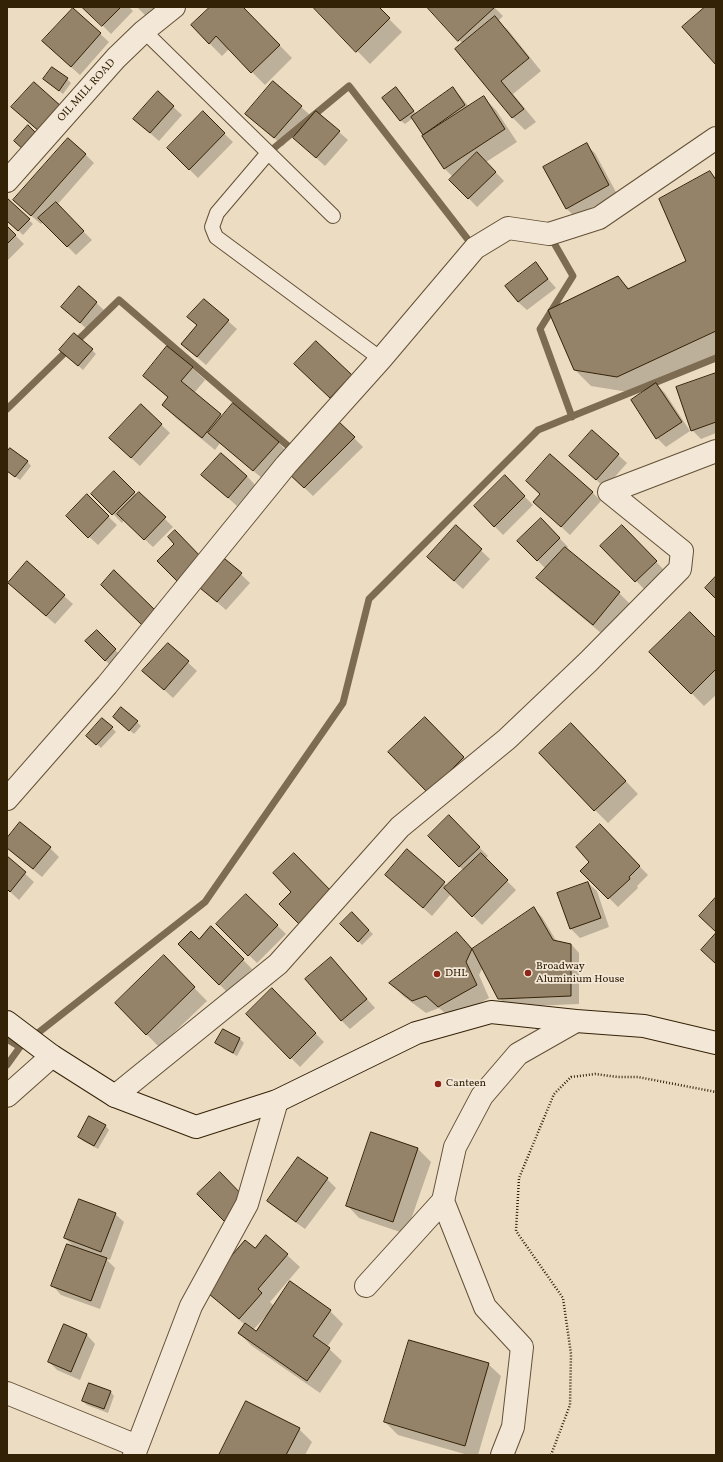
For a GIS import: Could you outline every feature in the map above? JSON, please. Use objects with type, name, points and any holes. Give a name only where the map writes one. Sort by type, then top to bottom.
[{"type":"street","name":"OIL MILL ROAD","points":[[7,181],[116,58],[144,31],[174,7]]},
{"type":"street","points":[[7,799],[107,684],[286,465],[381,360],[475,248],[508,228],[549,234],[599,218],[716,138]]},
{"type":"street","points":[[115,1096],[278,964],[400,827],[507,738],[588,662],[680,568],[682,551],[609,492],[716,451]]},
{"type":"street","points":[[7,1022],[52,1056],[115,1096],[196,1127],[277,1101],[416,1032],[491,1012],[576,1021],[644,1026],[716,1043]]},
{"type":"street","points":[[366,1286],[444,1201],[455,1147],[482,1096],[518,1054],[576,1021]]},
{"type":"street","points":[[7,1096],[52,1056]]},
{"type":"street","points":[[7,1393],[136,1450],[191,1306],[247,1204],[277,1101]]},
{"type":"street","points":[[444,1201],[484,1307],[522,1347],[512,1427],[502,1455]]},
{"type":"lane","points":[[144,31],[333,216]]},
{"type":"lane","points":[[268,153],[217,213],[212,227],[216,237],[381,360]]},
{"type":"path","points":[[552,1455],[570,1405],[571,1354],[563,1298],[516,1231],[519,1178],[554,1094],[571,1077],[595,1074],[618,1077],[638,1077],[716,1092]]},
{"type":"building","points":[[82,7],[121,7],[102,26]]},
{"type":"building","points":[[210,7],[243,7],[280,45],[251,73],[216,36],[209,44],[191,25]]},
{"type":"building","points":[[313,7],[379,7],[390,18],[356,52]]},
{"type":"building","points":[[427,7],[495,7],[458,41]]},
{"type":"building","points":[[705,7],[716,7],[716,65],[682,27]]},
{"type":"building","points":[[73,8],[101,33],[71,67],[42,41]]},
{"type":"building","points":[[495,16],[529,58],[501,81],[524,109],[512,118],[455,49]]},
{"type":"building","points":[[52,67],[68,78],[59,91],[43,79]]},
{"type":"building","points":[[273,81],[302,106],[274,138],[245,114]]},
{"type":"building","points":[[34,82],[62,107],[40,132],[11,107]]},
{"type":"building","points":[[396,87],[414,111],[400,121],[382,98]]},
{"type":"building","points":[[453,87],[465,105],[423,135],[411,117]]},
{"type":"building","points":[[158,91],[174,106],[150,133],[133,119]]},
{"type":"building","points":[[484,96],[505,129],[444,169],[422,136]]},
{"type":"building","points":[[203,111],[225,133],[189,170],[167,148]]},
{"type":"building","points":[[316,111],[340,131],[316,158],[293,138]]},
{"type":"building","points":[[28,125],[39,136],[25,151],[14,141]]},
{"type":"building","points":[[68,138],[86,154],[31,216],[13,200]]},
{"type":"building","points":[[587,143],[609,185],[566,209],[543,167]]},
{"type":"building","points":[[477,152],[496,172],[468,199],[449,180]]},
{"type":"building","points":[[710,171],[716,180],[716,331],[617,377],[574,370],[548,310],[618,276],[628,289],[686,261],[659,199]]},
{"type":"building","points":[[7,198],[30,219],[18,231],[7,221]]},
{"type":"building","points":[[56,202],[84,231],[67,247],[38,218]]},
{"type":"building","points":[[7,226],[16,235],[7,244]]},
{"type":"building","points":[[536,262],[548,279],[518,302],[505,286]]},
{"type":"building","points":[[79,286],[97,302],[80,323],[61,307]]},
{"type":"building","points":[[204,299],[229,320],[197,357],[181,344],[197,325],[187,317]]},
{"type":"building","points":[[74,333],[93,349],[78,366],[59,350]]},
{"type":"building","points":[[316,341],[352,375],[330,398],[294,364]]},
{"type":"building","points":[[167,346],[193,367],[181,381],[221,414],[202,438],[162,405],[168,397],[143,376]]},
{"type":"building","points":[[716,373],[716,422],[691,431],[676,387]]},
{"type":"building","points":[[656,383],[682,422],[656,439],[631,400]]},
{"type":"building","points":[[233,403],[279,442],[253,471],[208,433]]},
{"type":"building","points":[[141,404],[162,424],[131,458],[109,438]]},
{"type":"building","points":[[338,421],[355,437],[304,488],[287,472]]},
{"type":"building","points":[[592,430],[619,454],[596,480],[569,456]]},
{"type":"building","points":[[10,448],[28,461],[15,477],[7,471],[7,452]]},
{"type":"building","points":[[221,453],[247,476],[228,498],[201,475]]},
{"type":"building","points":[[550,454],[593,492],[561,527],[533,502],[540,494],[526,481]]},
{"type":"building","points":[[114,471],[135,492],[112,515],[91,494]]},
{"type":"building","points":[[505,475],[525,496],[494,527],[474,506]]},
{"type":"building","points":[[139,492],[166,517],[144,540],[117,514]]},
{"type":"building","points":[[87,494],[109,516],[88,538],[66,516]]},
{"type":"building","points":[[541,518],[560,538],[537,561],[517,541]]},
{"type":"building","points":[[456,525],[482,549],[454,581],[427,557]]},
{"type":"building","points":[[622,525],[657,561],[635,582],[600,546]]},
{"type":"building","points":[[175,530],[203,559],[179,583],[157,561],[174,544],[168,537]]},
{"type":"building","points":[[565,547],[620,592],[593,625],[536,578]]},
{"type":"building","points":[[225,559],[242,573],[217,602],[200,588]]},
{"type":"building","points":[[27,561],[65,595],[46,616],[8,583]]},
{"type":"building","points":[[114,570],[156,611],[142,625],[101,585]]},
{"type":"building","points":[[716,576],[716,599],[705,588]]},
{"type":"building","points":[[690,612],[716,638],[716,669],[691,694],[649,652]]},
{"type":"building","points":[[97,630],[116,649],[105,661],[85,641]]},
{"type":"building","points":[[168,643],[189,661],[164,690],[142,671]]},
{"type":"building","points":[[121,707],[138,721],[129,731],[113,717]]},
{"type":"building","points":[[425,717],[464,757],[428,793],[388,752]]},
{"type":"building","points":[[102,718],[113,727],[96,745],[86,736]]},
{"type":"building","points":[[571,723],[626,781],[594,811],[539,753]]},
{"type":"building","points":[[449,815],[480,847],[459,867],[428,836]]},
{"type":"building","points":[[20,822],[51,847],[33,869],[7,848],[7,838]]},
{"type":"building","points":[[600,824],[640,866],[629,877],[630,879],[608,899],[580,871],[589,862],[576,847]]},
{"type":"building","points":[[407,849],[445,882],[423,908],[385,875]]},
{"type":"building","points":[[294,853],[333,893],[300,925],[279,904],[291,892],[273,873]]},
{"type":"building","points":[[481,853],[508,880],[472,917],[444,888]]},
{"type":"building","points":[[7,856],[26,872],[10,892],[7,889]]},
{"type":"building","points":[[588,882],[601,918],[570,929],[557,893]]},
{"type":"building","points":[[246,894],[278,925],[248,956],[216,924]]},
{"type":"building","points":[[716,897],[716,932],[699,916]]},
{"type":"building","name":"Broadway Aluminium House","points":[[534,907],[553,940],[571,944],[571,996],[498,999],[472,949]]},
{"type":"building","points":[[352,912],[369,930],[358,942],[340,924]]},
{"type":"building","points":[[211,926],[244,959],[219,985],[178,944],[191,931],[199,939]]},
{"type":"building","points":[[457,932],[472,949],[466,962],[477,985],[438,1007],[426,996],[412,1001],[389,983]]},
{"type":"building","points":[[716,933],[716,964],[701,950]]},
{"type":"building","points":[[164,955],[195,987],[146,1035],[115,1003]]},
{"type":"building","points":[[331,957],[367,999],[341,1021],[305,979]]},
{"type":"building","points":[[272,988],[316,1033],[290,1059],[246,1014]]},
{"type":"building","points":[[223,1029],[240,1038],[233,1053],[215,1043]]},
{"type":"building","points":[[89,1116],[106,1125],[94,1146],[78,1137]]},
{"type":"building","points":[[371,1132],[418,1148],[393,1222],[346,1206]]},
{"type":"building","points":[[298,1157],[328,1178],[296,1222],[267,1201]]},
{"type":"building","points":[[220,1172],[246,1199],[224,1221],[197,1194]]},
{"type":"building","points":[[79,1199],[116,1213],[101,1252],[64,1238]]},
{"type":"building","points":[[266,1235],[288,1254],[258,1289],[262,1293],[239,1319],[203,1289],[245,1240],[255,1248]]},
{"type":"building","points":[[67,1244],[107,1258],[91,1301],[51,1286]]},
{"type":"building","points":[[290,1281],[331,1310],[313,1336],[330,1348],[307,1381],[238,1333],[245,1323],[256,1331]]},
{"type":"building","points":[[64,1324],[87,1334],[71,1372],[48,1362]]},
{"type":"building","points":[[409,1340],[489,1363],[465,1446],[384,1422]]},
{"type":"building","points":[[89,1383],[111,1391],[104,1409],[82,1401]]},
{"type":"building","points":[[246,1401],[300,1428],[286,1455],[219,1455]]},
{"type":"waterway","points":[[267,152],[268,153],[349,86],[473,246]]},
{"type":"waterway","points":[[550,236],[573,276],[540,329],[572,417]]},
{"type":"waterway","points":[[7,409],[119,300],[295,452]]},
{"type":"waterway","points":[[7,1065],[20,1047],[205,902],[343,703],[369,599],[538,430],[716,358]]},
{"type":"waterway","points":[[7,1039],[20,1047]]},
{"type":"place","name":"Broadway Aluminium House","points":[[528,973]]},
{"type":"place","name":"DHL","points":[[437,974]]},
{"type":"place","name":"Canteen","points":[[438,1084]]}]
